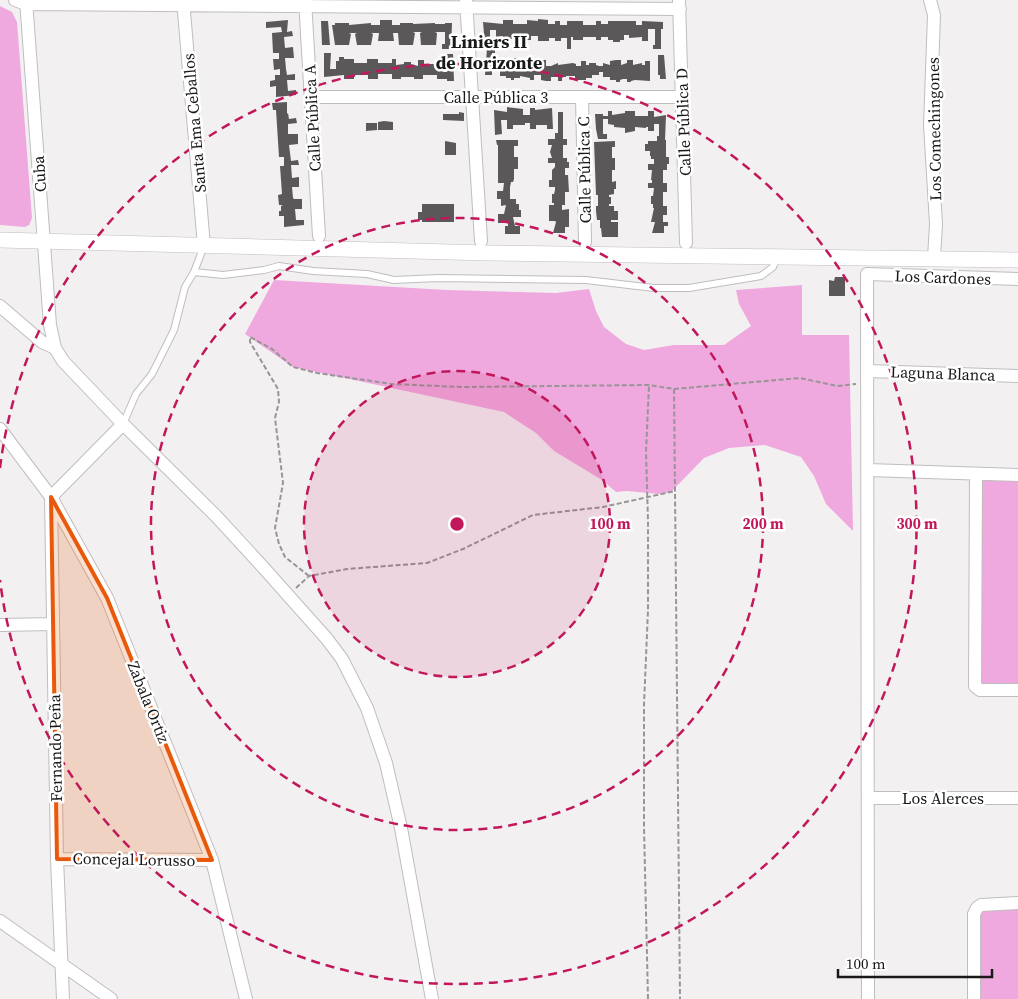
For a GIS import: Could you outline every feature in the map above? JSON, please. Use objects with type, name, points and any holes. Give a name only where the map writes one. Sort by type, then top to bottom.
[{"type":"street","name":"Los Comechingones","points":[[930,0],[934,15],[930,126],[936,224],[934,258]]},
{"type":"street","points":[[23,1],[259,6],[305,3],[680,4]]},
{"type":"street","name":"Cuba","points":[[23,1],[50,325],[55,348]]},
{"type":"street","name":"Santa Ema Ceballos","points":[[184,3],[204,246]]},
{"type":"street","name":"Calle Pública A","points":[[305,3],[318,236]]},
{"type":"street","points":[[466,4],[481,241]]},
{"type":"street","name":"Calle Pública D","points":[[680,4],[686,243]]},
{"type":"street","name":"Calle Pública 3","points":[[311,97],[682,97]]},
{"type":"street","name":"Calle Pública C","points":[[582,97],[585,242]]},
{"type":"street","points":[[0,240],[487,253],[1018,260]]},
{"type":"street","name":"Los Cardones","points":[[868,376],[868,274],[1018,279]]},
{"type":"street","points":[[0,306],[42,342],[55,348],[63,361],[123,424],[216,516],[288,595],[342,659],[356,683],[378,735],[386,763],[401,828],[432,999]]},
{"type":"street","points":[[868,376],[868,999]]},
{"type":"street","name":"Laguna Blanca","points":[[868,376],[1018,376]]},
{"type":"street","points":[[51,497],[123,424]]},
{"type":"street","name":"Zabala Ortiz","points":[[0,429],[51,497],[107,598],[212,860],[246,999]]},
{"type":"street","points":[[868,470],[1018,475]]},
{"type":"street","points":[[976,474],[975,686],[980,690],[1018,690]]},
{"type":"street","name":"Fernando Peña","points":[[51,497],[56,859],[63,999]]},
{"type":"street","points":[[0,625],[53,624]]},
{"type":"street","name":"Los Alerces","points":[[868,798],[1018,798]]},
{"type":"street","name":"Concejal Lorusso","points":[[56,859],[212,860]]},
{"type":"street","points":[[974,999],[974,914],[981,905],[1018,904]]},
{"type":"street","points":[[0,922],[111,999]]},
{"type":"lane","points":[[123,424],[136,394],[152,374],[174,330],[185,287],[194,272],[204,246]]},
{"type":"lane","points":[[194,272],[223,275],[264,270],[279,266],[313,271],[367,274],[394,280],[438,278],[586,280],[654,288],[689,288],[762,276],[773,267],[778,256]]},
{"type":"path","points":[[309,576],[285,557],[275,528],[283,483],[275,418],[279,402],[278,389],[250,342],[250,337],[272,349],[293,367],[317,373],[392,384],[461,387],[649,384],[674,390],[800,378],[837,386],[855,385],[868,376]]},
{"type":"path","points":[[648,999],[644,827],[644,705],[648,610],[646,452],[649,384]]},
{"type":"path","points":[[674,390],[680,999]]},
{"type":"path","points":[[288,595],[309,576],[347,569],[427,563],[463,549],[533,515],[603,507],[675,491]]},
{"type":"highlighted area","points":[[51,497],[107,598],[212,860],[57,859]]},
{"type":"shaded area","points":[[0,6],[12,12],[17,22],[32,218],[29,225],[25,227],[0,225]]},
{"type":"shaded area","points":[[274,280],[447,290],[556,293],[589,289],[596,311],[604,327],[626,344],[644,350],[674,345],[724,345],[751,326],[739,304],[736,290],[802,285],[802,335],[849,335],[853,531],[826,504],[814,476],[801,457],[765,445],[729,448],[704,458],[671,492],[660,494],[616,492],[602,480],[554,451],[536,433],[504,412],[293,367],[245,334]]},
{"type":"shaded area","points":[[976,474],[1018,475],[1018,690],[980,690]]},
{"type":"shaded area","points":[[1018,903],[1018,999],[974,999],[977,908]]},
{"type":"building","points":[[538,19],[548,20],[548,24],[555,24],[555,21],[560,21],[560,25],[567,25],[567,21],[583,21],[583,25],[596,25],[596,21],[601,21],[601,24],[608,24],[608,21],[636,21],[636,25],[642,25],[642,21],[663,22],[661,49],[653,49],[653,45],[655,45],[655,29],[648,29],[648,41],[642,41],[642,37],[629,38],[629,35],[624,35],[624,40],[620,40],[620,42],[608,40],[608,37],[601,37],[601,40],[596,40],[596,37],[583,37],[583,40],[573,40],[573,37],[571,37],[571,49],[567,49],[567,38],[561,38],[561,41],[549,38],[549,41],[538,41],[538,36],[531,36],[531,40],[527,40],[527,36],[503,39],[503,36],[496,37],[496,30],[490,30],[490,41],[493,41],[493,46],[485,46],[483,22],[503,24],[503,20],[513,20],[513,24],[527,24],[527,20],[538,21]]},
{"type":"building","points":[[288,20],[287,32],[292,31],[293,36],[284,37],[285,48],[293,47],[294,58],[285,58],[286,69],[287,75],[295,74],[295,80],[287,80],[288,91],[296,90],[296,95],[276,97],[276,86],[270,87],[270,81],[275,80],[275,75],[280,75],[280,69],[274,70],[273,59],[279,59],[279,53],[273,53],[272,33],[282,32],[281,27],[266,28],[266,22]]},
{"type":"building","points":[[380,20],[392,20],[392,25],[400,25],[400,23],[452,23],[451,49],[442,49],[442,44],[445,44],[445,32],[435,32],[437,33],[436,45],[421,45],[420,33],[422,32],[413,32],[415,33],[413,45],[399,45],[398,33],[393,33],[394,41],[378,41],[379,33],[371,33],[373,34],[371,45],[357,45],[355,34],[357,33],[349,33],[351,34],[349,45],[335,45],[332,25],[335,25],[335,23],[349,23],[349,25],[371,23],[371,25],[380,25]]},
{"type":"building","points":[[321,21],[328,21],[330,45],[322,45]]},
{"type":"building","points":[[487,48],[495,48],[495,53],[492,53],[492,75],[485,75]]},
{"type":"building","points":[[324,53],[331,53],[330,69],[336,69],[336,61],[339,61],[339,57],[344,57],[344,59],[354,59],[354,63],[367,63],[367,59],[378,59],[378,63],[392,63],[392,59],[396,59],[396,65],[411,62],[411,64],[418,66],[418,60],[424,60],[424,64],[437,64],[437,60],[443,60],[443,72],[447,72],[447,59],[444,59],[444,54],[453,54],[454,81],[437,79],[437,75],[423,75],[423,79],[401,77],[401,79],[392,79],[392,74],[378,74],[378,79],[368,79],[368,75],[354,75],[354,79],[344,79],[344,75],[324,77]]},
{"type":"building","points":[[658,55],[664,55],[666,79],[660,79],[660,75],[658,75]]},
{"type":"building","points":[[517,58],[517,64],[526,63],[530,66],[534,66],[534,62],[541,64],[541,60],[546,60],[546,66],[558,63],[558,65],[573,63],[576,66],[581,66],[581,61],[586,61],[586,65],[596,63],[596,65],[603,66],[603,63],[610,65],[610,61],[616,60],[621,60],[621,65],[627,63],[627,60],[633,60],[633,65],[642,63],[642,65],[645,65],[645,61],[650,61],[650,81],[635,80],[627,82],[627,79],[623,79],[620,82],[616,82],[616,80],[610,80],[610,77],[603,77],[603,72],[599,72],[599,75],[592,75],[592,78],[586,78],[586,80],[575,80],[575,76],[566,76],[562,77],[562,81],[558,81],[558,77],[551,77],[551,81],[546,81],[541,80],[541,75],[534,75],[534,80],[520,76],[520,78],[511,80],[511,78],[506,78],[506,76],[500,76],[500,62],[506,62],[506,60]]},
{"type":"building","points":[[287,102],[289,119],[296,118],[297,123],[288,124],[288,134],[298,134],[298,144],[289,145],[291,161],[298,160],[299,165],[291,165],[292,178],[299,177],[299,187],[292,187],[293,198],[302,199],[302,209],[295,209],[296,220],[304,220],[304,225],[284,227],[284,216],[279,216],[279,211],[281,211],[281,206],[283,205],[279,205],[278,195],[282,194],[280,166],[284,166],[284,157],[279,157],[276,110],[273,110],[272,103]]},
{"type":"building","points":[[507,107],[523,109],[523,115],[530,115],[530,108],[535,108],[535,110],[552,108],[553,129],[547,129],[547,125],[536,125],[536,129],[530,129],[530,123],[525,123],[525,125],[513,125],[513,129],[507,129],[507,120],[501,120],[502,134],[495,135],[494,110],[507,112]]},
{"type":"building","points":[[608,111],[612,111],[612,115],[625,113],[625,111],[635,111],[635,116],[648,116],[648,111],[654,111],[654,117],[666,115],[666,157],[669,157],[669,164],[667,164],[667,170],[663,170],[663,183],[667,183],[667,192],[663,192],[663,206],[667,206],[667,215],[663,215],[663,222],[668,222],[668,226],[664,226],[664,233],[652,233],[655,222],[651,222],[654,208],[653,204],[651,204],[651,196],[653,196],[654,188],[648,188],[648,183],[652,183],[652,170],[648,170],[648,164],[654,164],[654,159],[651,159],[650,151],[645,151],[645,144],[648,144],[648,141],[657,141],[659,124],[654,124],[654,131],[648,131],[648,127],[635,127],[635,131],[625,133],[625,128],[614,127],[614,125],[608,124],[608,119],[603,119],[603,134],[607,134],[607,139],[598,139],[595,114],[608,116]]},
{"type":"building","points":[[459,112],[464,113],[464,121],[443,120],[443,114],[459,114]]},
{"type":"building","points":[[558,112],[563,112],[563,139],[567,139],[567,145],[563,145],[563,158],[567,158],[567,162],[569,162],[569,168],[565,168],[565,175],[568,175],[569,192],[565,192],[565,205],[562,205],[562,210],[569,209],[569,227],[565,227],[565,233],[553,233],[556,222],[549,221],[549,205],[554,205],[552,203],[552,194],[554,194],[555,187],[549,187],[549,180],[552,180],[552,170],[555,167],[555,163],[548,163],[548,158],[552,158],[550,152],[552,145],[548,145],[548,139],[555,139],[555,133],[558,133]]},
{"type":"building","points":[[378,122],[393,122],[393,130],[378,130]]},
{"type":"building","points":[[366,123],[377,123],[377,130],[366,131]]},
{"type":"building","points":[[496,140],[518,140],[518,146],[514,146],[514,157],[518,157],[518,169],[514,169],[514,179],[510,187],[510,199],[516,199],[516,204],[519,204],[519,210],[521,210],[521,217],[513,217],[515,226],[520,226],[520,234],[505,234],[505,226],[508,226],[508,223],[498,223],[498,214],[504,214],[506,205],[501,206],[501,199],[497,199],[497,191],[503,191],[504,183],[498,183],[498,145]]},
{"type":"building","points":[[445,141],[456,143],[456,155],[445,155]]},
{"type":"building","points":[[615,141],[615,147],[612,147],[612,158],[615,158],[615,170],[612,170],[612,182],[616,181],[616,189],[614,189],[614,194],[609,195],[611,197],[611,204],[609,206],[614,206],[614,211],[618,211],[618,220],[611,220],[611,222],[618,222],[618,237],[602,237],[600,220],[597,220],[596,211],[598,195],[596,195],[594,142]]},
{"type":"building","points":[[422,204],[454,204],[454,222],[422,222],[422,220],[418,220],[418,212],[422,212]]},
{"type":"building","points":[[835,277],[845,277],[845,296],[829,296],[829,280],[834,281]]},
{"type":"district","name":"Liniers II de Horizonte","points":[[489,52]]}]
